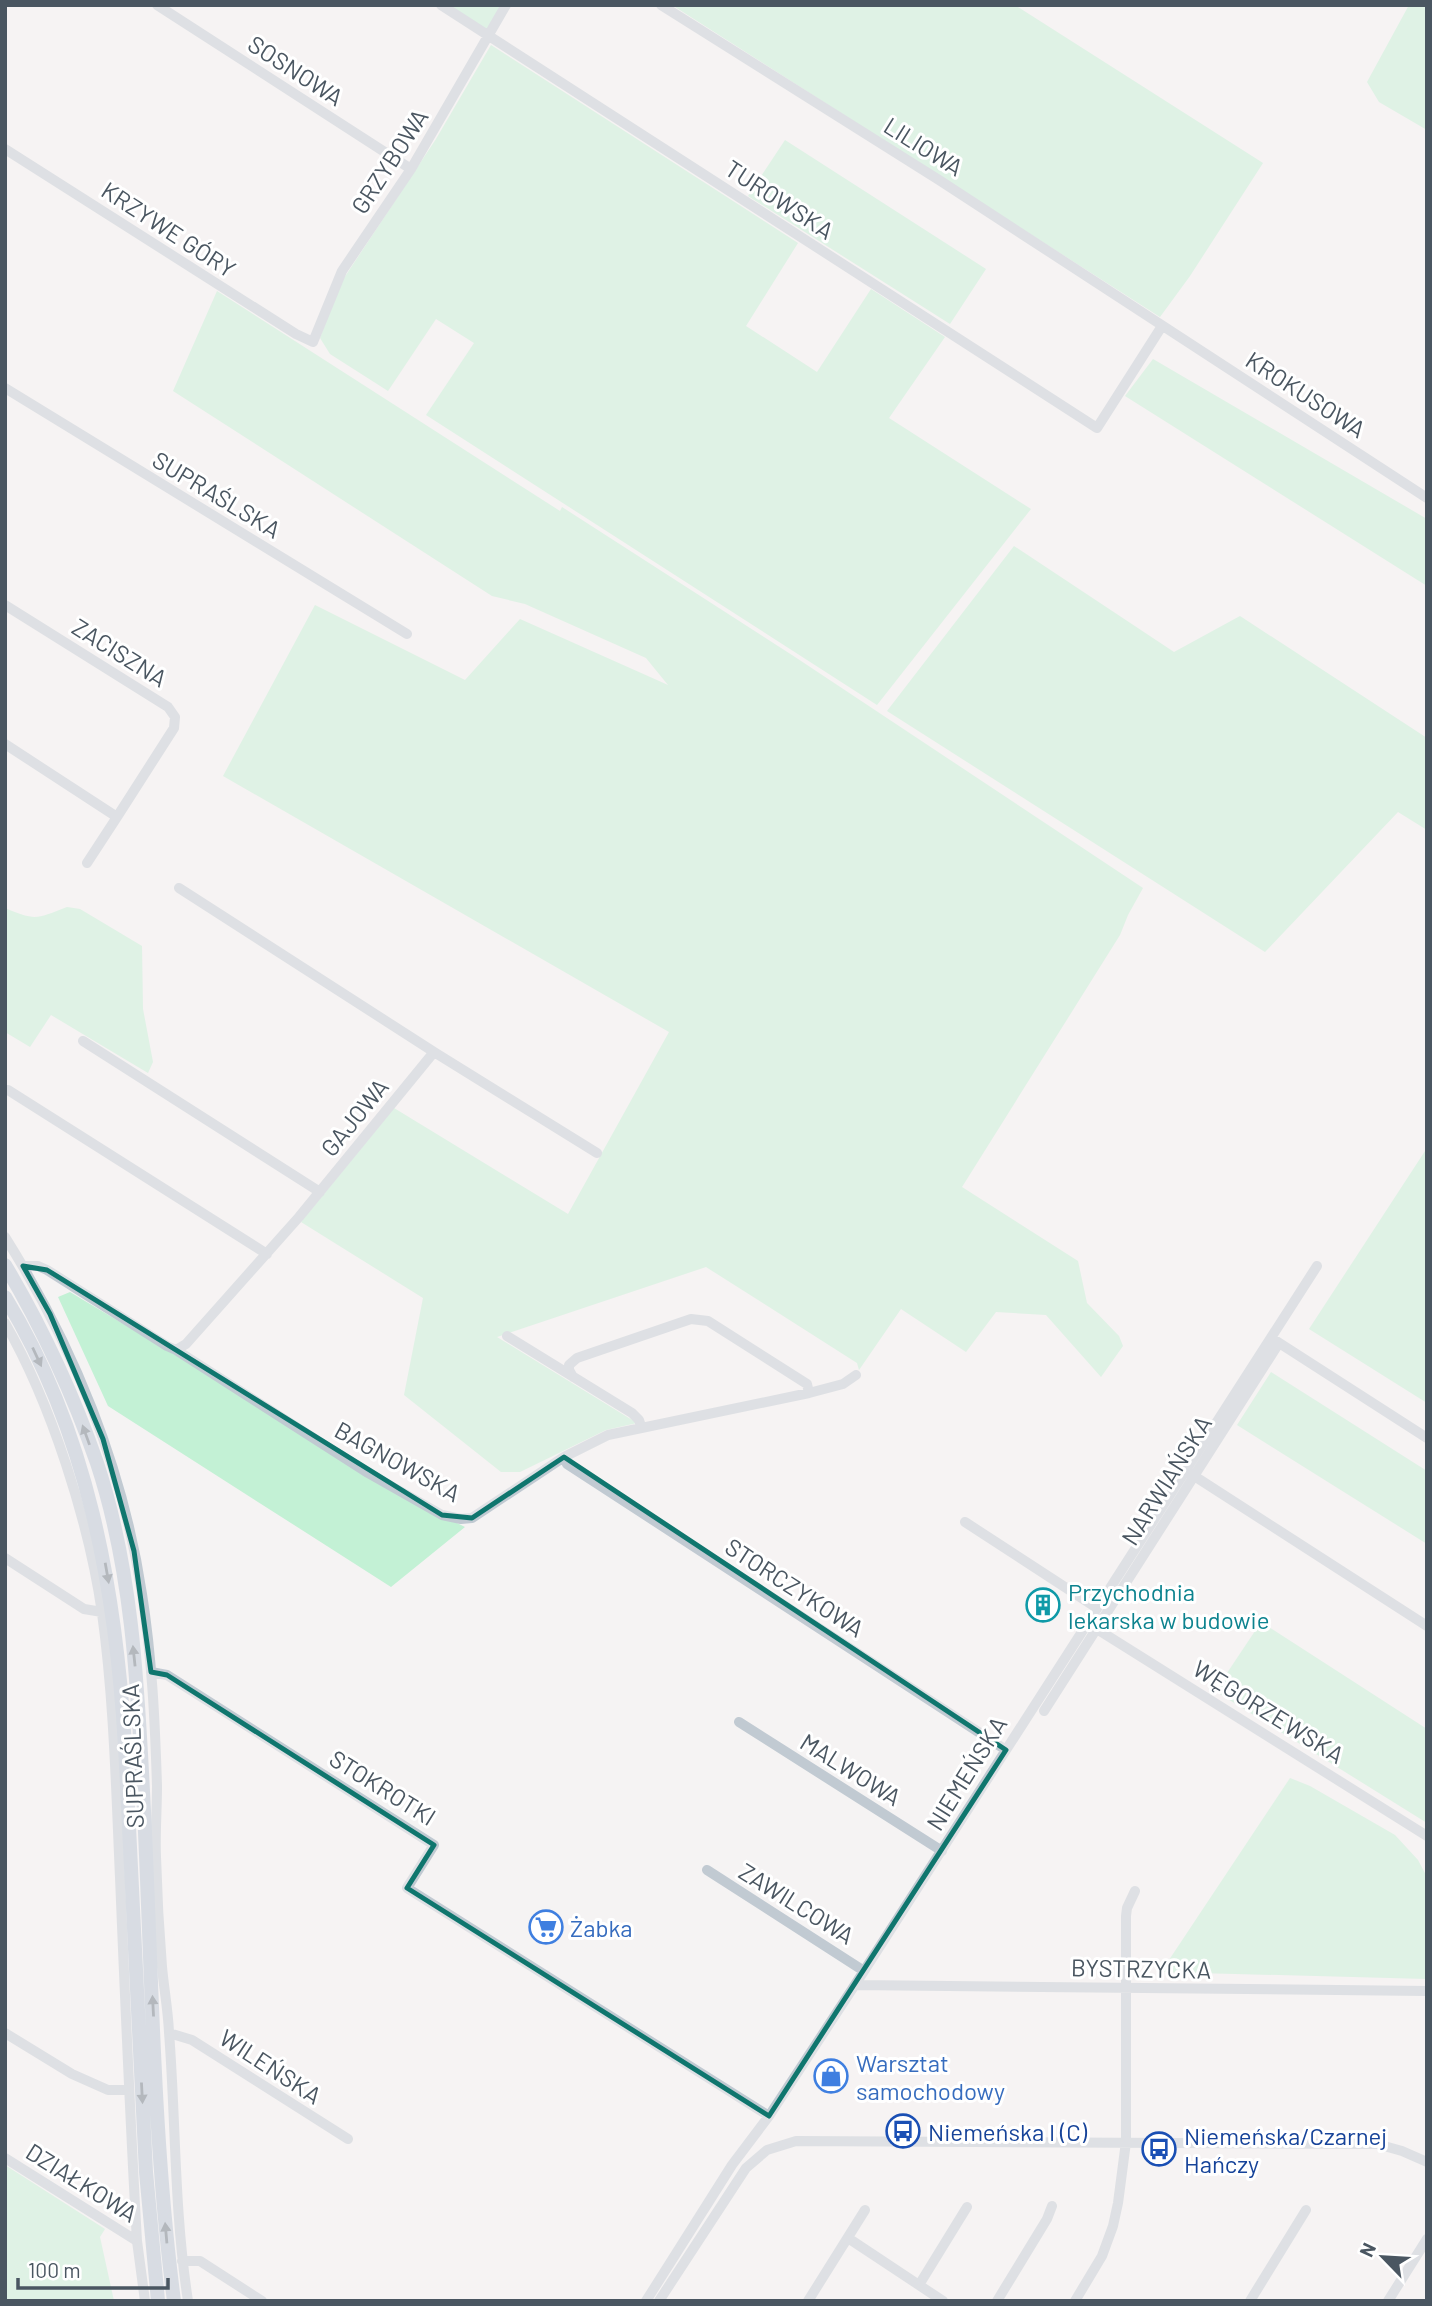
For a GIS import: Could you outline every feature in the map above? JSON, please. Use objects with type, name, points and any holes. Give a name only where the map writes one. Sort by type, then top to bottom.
[{"type":"main road","points":[[5,1265],[36,1318],[65,1379],[97,1464],[120,1558],[129,1612],[140,1734],[161,2170],[174,2301]]},
{"type":"main road","points":[[5,1297],[21,1323],[50,1385],[82,1469],[105,1561],[114,1613],[122,1679],[146,2172],[158,2301]]},
{"type":"street","name":"SOSNOWA","points":[[158,5],[411,169]]},
{"type":"street","name":"TUROWSKA","points":[[441,5],[1097,428],[1162,326]]},
{"type":"street","name":"GRZYBOWA","points":[[313,342],[342,271],[411,169],[506,5]]},
{"type":"street","name":"LILIOWA","points":[[661,5],[939,180],[1162,326]]},
{"type":"street","name":"KRZYWE GÓRY","points":[[5,149],[285,327],[313,342]]},
{"type":"street","name":"KROKUSOWA","points":[[1162,326],[1427,498]]},
{"type":"street","name":"SUPRAŚLSKA","points":[[5,388],[407,634]]},
{"type":"street","name":"ZACISZNA","points":[[5,605],[168,707],[175,717],[174,729],[117,817]]},
{"type":"street","points":[[5,744],[117,817],[87,863]]},
{"type":"street","points":[[179,888],[597,1153]]},
{"type":"street","points":[[83,1041],[320,1192]]},
{"type":"street","name":"GAJOWA","points":[[176,1350],[186,1344],[267,1254],[434,1052]]},
{"type":"street","points":[[8,1090],[267,1254]]},
{"type":"street","name":"SUPRAŚLSKA","points":[[5,1237],[50,1314],[80,1378],[107,1451],[134,1551],[144,1605],[151,1672],[157,1786],[156,1860],[169,2033],[177,2210],[188,2301]]},
{"type":"street","name":"BAGNOWSKA","points":[[23,1266],[38,1266],[47,1270],[368,1473],[442,1515],[461,1519],[472,1518],[564,1457],[608,1434],[809,1393],[843,1384],[856,1375]]},
{"type":"street","name":"NIEMEŃSKA","points":[[646,2301],[732,2165],[769,2116],[1006,1750],[1092,1626],[1097,1608],[1275,1340],[1317,1266]]},
{"type":"street","points":[[573,1377],[569,1365],[577,1358],[699,1318],[708,1321],[807,1384],[809,1393]]},
{"type":"street","name":"SUPRAŚLSKA","points":[[5,1323],[38,1391],[67,1470],[82,1518],[102,1612],[114,1749],[137,2241],[145,2301]]},
{"type":"street","points":[[507,1336],[632,1413],[639,1420],[640,1426]]},
{"type":"street","points":[[1275,1340],[1425,1436]]},
{"type":"street","name":"STORCZYKOWA","points":[[564,1457],[567,1464],[1006,1750]]},
{"type":"street","points":[[1189,1473],[1427,1626]]},
{"type":"street","name":"NARWIAŃSKA","points":[[1044,1711],[1092,1626],[1189,1473]]},
{"type":"street","points":[[965,1522],[1097,1608]]},
{"type":"street","points":[[7,1561],[84,1608],[102,1612]]},
{"type":"street","name":"WĘGORZEWSKA","points":[[1092,1626],[1427,1836]]},
{"type":"street","name":"STOKROTKI","points":[[151,1672],[167,1675],[434,1844],[407,1888],[769,2116]]},
{"type":"street","name":"MALWOWA","points":[[739,1722],[942,1851]]},
{"type":"street","name":"ZAWILCOWA","points":[[707,1870],[864,1971]]},
{"type":"street","points":[[1076,2301],[1102,2256],[1114,2226],[1126,2142],[1126,1916],[1135,1891]]},
{"type":"street","name":"BYSTRZYCKA","points":[[855,1985],[1427,1991]]},
{"type":"street","points":[[5,2033],[72,2074],[108,2091],[129,2090]]},
{"type":"street","name":"WILEŃSKA","points":[[169,2033],[192,2040],[348,2140]]},
{"type":"street","points":[[659,2301],[740,2175],[760,2155],[777,2145],[803,2140],[1377,2144],[1427,2162]]},
{"type":"street","name":"DZIAŁKOWA","points":[[5,2158],[137,2241]]},
{"type":"street","points":[[997,2301],[1047,2219],[1052,2206]]},
{"type":"street","points":[[919,2285],[967,2207]]},
{"type":"street","points":[[808,2301],[865,2210]]},
{"type":"street","points":[[1250,2301],[1306,2210]]},
{"type":"street","points":[[848,2238],[942,2300]]},
{"type":"street","points":[[1388,2301],[1427,2239]]},
{"type":"street","points":[[182,2261],[200,2261],[262,2301]]},
{"type":"highlighted area","points":[[23,1266],[47,1270],[442,1515],[472,1518],[564,1457],[1006,1750],[769,2116],[407,1888],[434,1845],[167,1675],[151,1672],[134,1551],[103,1439],[50,1314]]},
{"type":"green space","points":[[446,5],[502,5],[487,31]]},
{"type":"green space","points":[[672,5],[1015,5],[1263,163],[1190,276],[1160,317]]},
{"type":"green space","points":[[1409,5],[1427,5],[1427,130],[1379,102],[1367,82]]},
{"type":"green space","points":[[491,45],[798,243],[746,326],[817,372],[871,289],[945,337],[889,418],[1031,509],[877,705],[426,415],[474,343],[436,319],[388,391],[330,354],[320,338],[340,284],[436,139]]},
{"type":"green space","points":[[785,140],[986,269],[950,324],[748,196]]},
{"type":"green space","points":[[217,291],[560,511],[562,507],[795,657],[1143,888],[1120,935],[962,1187],[1078,1261],[1087,1303],[1119,1336],[1123,1346],[1101,1377],[1046,1315],[996,1312],[966,1352],[901,1309],[859,1370],[857,1363],[706,1267],[497,1337],[637,1423],[606,1430],[520,1472],[501,1472],[404,1395],[423,1298],[301,1222],[394,1108],[568,1214],[669,1032],[223,776],[315,605],[465,680],[520,619],[668,685],[646,658],[525,604],[492,596],[173,391]]},
{"type":"green space","points":[[1153,359],[1427,519],[1427,586],[1125,396]]},
{"type":"green space","points":[[1014,546],[1174,652],[1240,616],[1427,738],[1427,830],[1398,812],[1265,952],[887,711]]},
{"type":"green space","points":[[67,907],[80,909],[142,946],[143,1009],[153,1062],[148,1073],[51,1015],[30,1047],[5,1032],[5,908],[36,917]]},
{"type":"green space","points":[[1427,1148],[1427,1403],[1309,1329]]},
{"type":"green space","points":[[70,1292],[465,1527],[391,1587],[108,1406],[58,1297]]},
{"type":"green space","points":[[1271,1372],[1427,1471],[1427,1544],[1237,1425]]},
{"type":"green space","points":[[1261,1622],[1427,1729],[1427,1823],[1215,1691]]},
{"type":"green space","points":[[1290,1778],[1310,1786],[1395,1835],[1418,1860],[1427,1877],[1427,1979],[1161,1972]]},
{"type":"green space","points":[[5,2165],[105,2229],[100,2237],[114,2301],[5,2301]]},
{"type":"place","name":"Przychodnia lekarska w budowie","points":[[1043,1605]]},
{"type":"place","name":"Żabka","points":[[546,1927]]},
{"type":"place","name":"Warsztat samochodowy","points":[[831,2076]]},
{"type":"place","name":"Niemeńska I (C)","points":[[903,2131]]},
{"type":"place","name":"Niemeńska/Czarnej Hańczy","points":[[1159,2149]]}]
